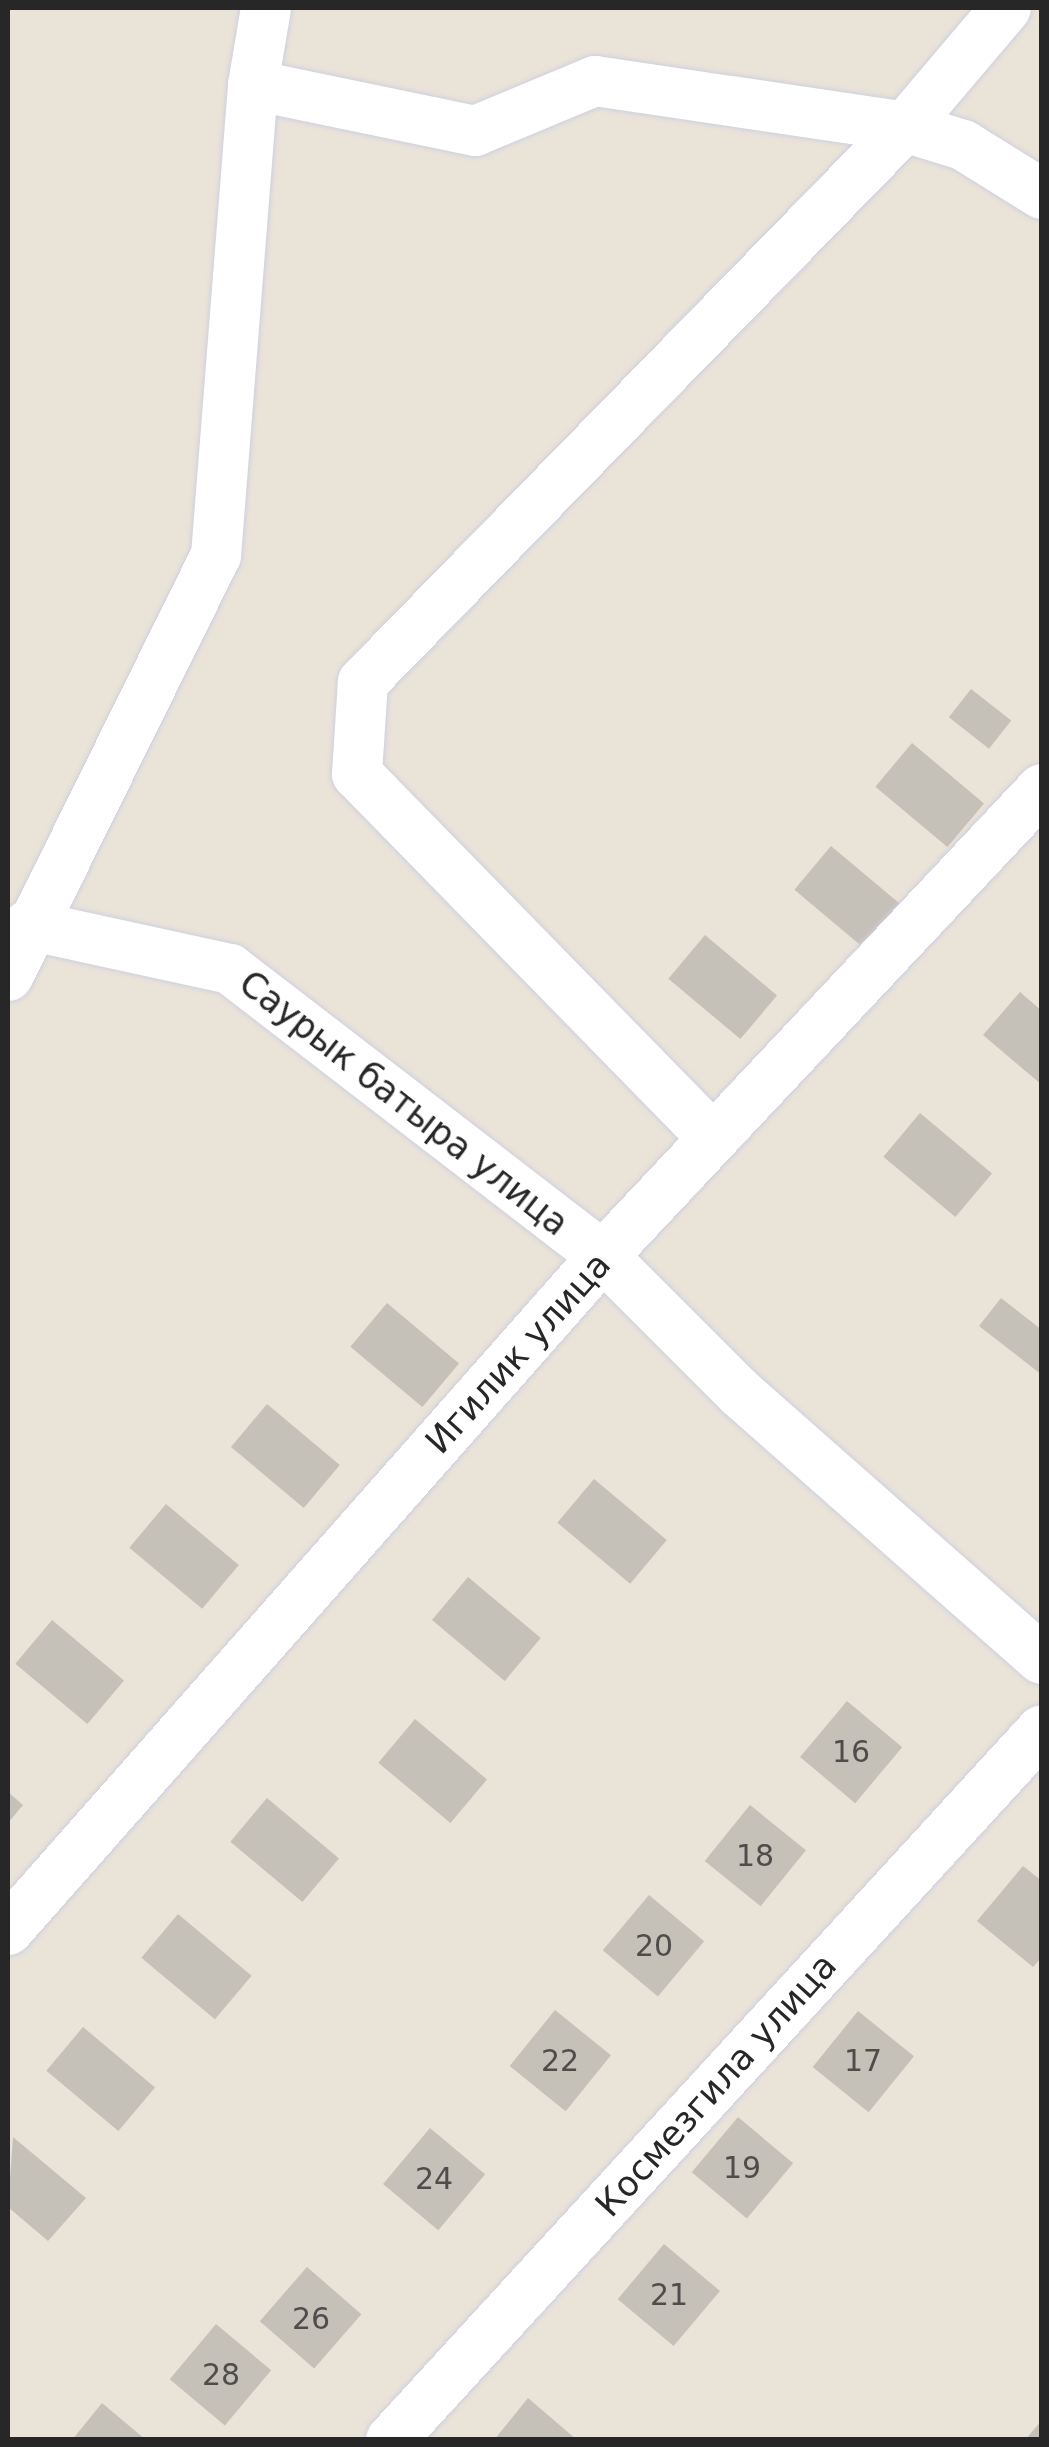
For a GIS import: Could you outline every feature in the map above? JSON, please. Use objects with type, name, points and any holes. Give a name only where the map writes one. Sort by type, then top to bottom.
[{"type":"street","points":[[8,976],[28,924],[216,556],[252,84],[266,8]]},
{"type":"street","points":[[713,1138],[357,774],[363,682],[905,127],[1006,8]]},
{"type":"street","points":[[252,84],[475,131],[595,81],[905,127],[963,145],[1042,194]]},
{"type":"street","name":"Игилик улица","points":[[8,1930],[604,1256],[1042,790]]},
{"type":"street","name":"Саурык батыра улица","points":[[28,924],[230,968],[604,1256],[740,1394],[1042,1659]]},
{"type":"street","name":"Космезгила улица","points":[[392,2440],[1042,1730]]},
{"type":"building","points":[[971,689],[1011,720],[989,749],[949,717]]},
{"type":"building","points":[[912,743],[984,803],[947,847],[875,787]]},
{"type":"building","points":[[831,846],[904,907],[867,951],[794,890]]},
{"type":"building","points":[[705,935],[777,995],[740,1039],[668,979]]},
{"type":"building","points":[[1020,992],[1042,1011],[1042,1085],[983,1035]]},
{"type":"building","points":[[920,1113],[992,1173],[955,1217],[883,1157]]},
{"type":"building","points":[[1001,1298],[1042,1330],[1042,1375],[979,1326]]},
{"type":"building","points":[[387,1303],[459,1363],[422,1407],[350,1347]]},
{"type":"building","points":[[267,1404],[340,1465],[304,1508],[231,1447]]},
{"type":"building","points":[[594,1479],[667,1540],[630,1584],[557,1523]]},
{"type":"building","points":[[166,1504],[239,1565],[202,1609],[129,1548]]},
{"type":"building","points":[[468,1577],[541,1638],[505,1681],[432,1620]]},
{"type":"building","points":[[52,1620],[124,1680],[87,1724],[15,1664]]},
{"type":"building","points":[[847,1701],[902,1747],[855,1803],[800,1757]]},
{"type":"building","points":[[415,1719],[487,1779],[450,1823],[378,1763]]},
{"type":"building","points":[[8,1792],[23,1805],[8,1823]]},
{"type":"building","points":[[267,1798],[339,1858],[302,1902],[230,1842]]},
{"type":"building","points":[[750,1805],[806,1850],[761,1906],[705,1861]]},
{"type":"building","points":[[1023,1866],[1042,1881],[1042,1957],[1033,1967],[977,1921]]},
{"type":"building","points":[[649,1895],[704,1941],[658,1996],[603,1950]]},
{"type":"building","points":[[178,1914],[252,1976],[215,2019],[141,1958]]},
{"type":"building","points":[[555,2010],[611,2055],[566,2111],[510,2066]]},
{"type":"building","points":[[858,2011],[914,2056],[869,2112],[813,2067]]},
{"type":"building","points":[[83,2027],[155,2087],[118,2131],[46,2071]]},
{"type":"building","points":[[738,2117],[793,2163],[747,2218],[692,2172]]},
{"type":"building","points":[[430,2128],[485,2174],[438,2230],[383,2184]]},
{"type":"building","points":[[13,2137],[86,2198],[48,2241],[8,2207]]},
{"type":"building","points":[[664,2244],[720,2291],[674,2346],[618,2299]]},
{"type":"building","points":[[307,2267],[361,2314],[314,2369],[260,2321]]},
{"type":"building","points":[[216,2324],[271,2370],[225,2425],[170,2379]]},
{"type":"building","points":[[528,2398],[577,2440],[494,2440]]},
{"type":"building","points":[[102,2403],[146,2440],[72,2440]]},
{"type":"building","points":[[1042,2420],[1042,2440],[1025,2440]]}]
